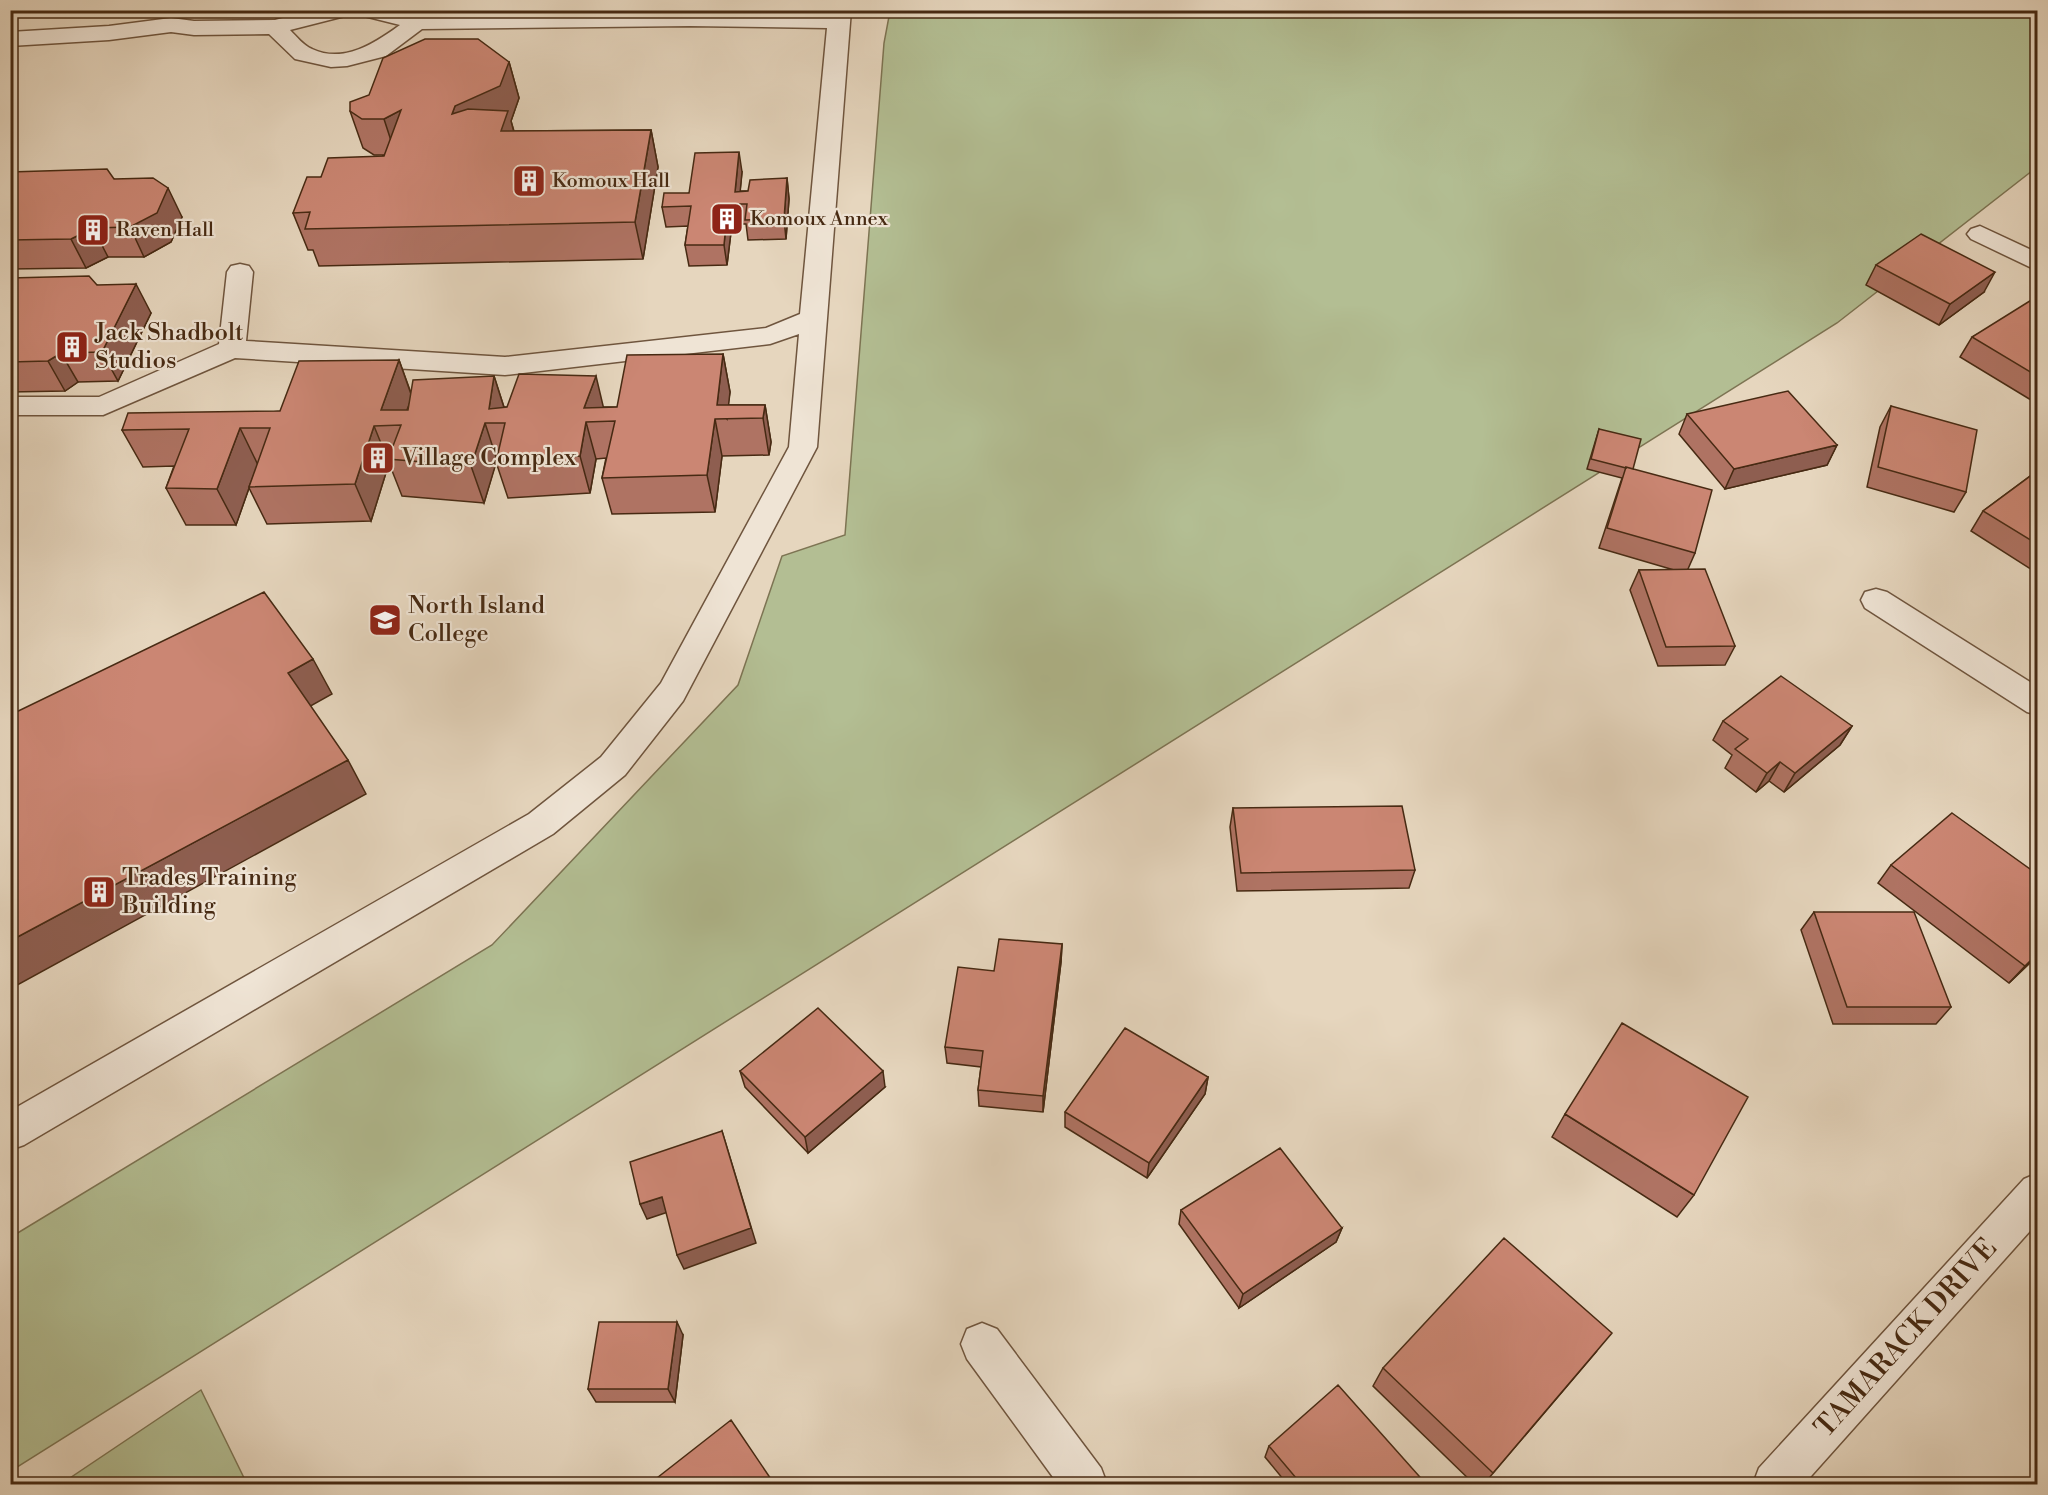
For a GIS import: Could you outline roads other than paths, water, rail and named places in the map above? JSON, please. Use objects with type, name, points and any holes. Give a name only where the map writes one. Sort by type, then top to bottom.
[{"type":"street","points":[[10,39],[109,33],[174,18],[194,28],[275,27],[341,10]]},
{"type":"street","points":[[10,1132],[541,824],[613,766],[672,692],[804,447],[840,16],[601,16],[417,23],[368,10]]},
{"type":"street","points":[[275,27],[303,54],[331,60],[347,59],[378,51],[417,23]]},
{"type":"street","points":[[1980,234],[2037,263]]},
{"type":"street","points":[[232,349],[240,272]]},
{"type":"street","points":[[10,406],[103,406],[232,349],[505,366],[770,336],[813,319]]},
{"type":"street","points":[[1876,600],[2037,703]]},
{"type":"street","name":"TAMARACK DRIVE","points":[[1775,1485],[2037,1191]]},
{"type":"street","points":[[982,1344],[1085,1485]]},
{"type":"place","name":"Komoux Hall","points":[[529,181]]},
{"type":"place","name":"Komoux Annex","points":[[727,219]]},
{"type":"place","name":"Raven Hall","points":[[93,230]]},
{"type":"place","name":"Jack Shadbolt Studios","points":[[72,347]]},
{"type":"place","name":"Village Complex","points":[[378,458]]},
{"type":"place","name":"North Island College","points":[[385,620]]},
{"type":"place","name":"Trades Training Building","points":[[99,892]]}]
